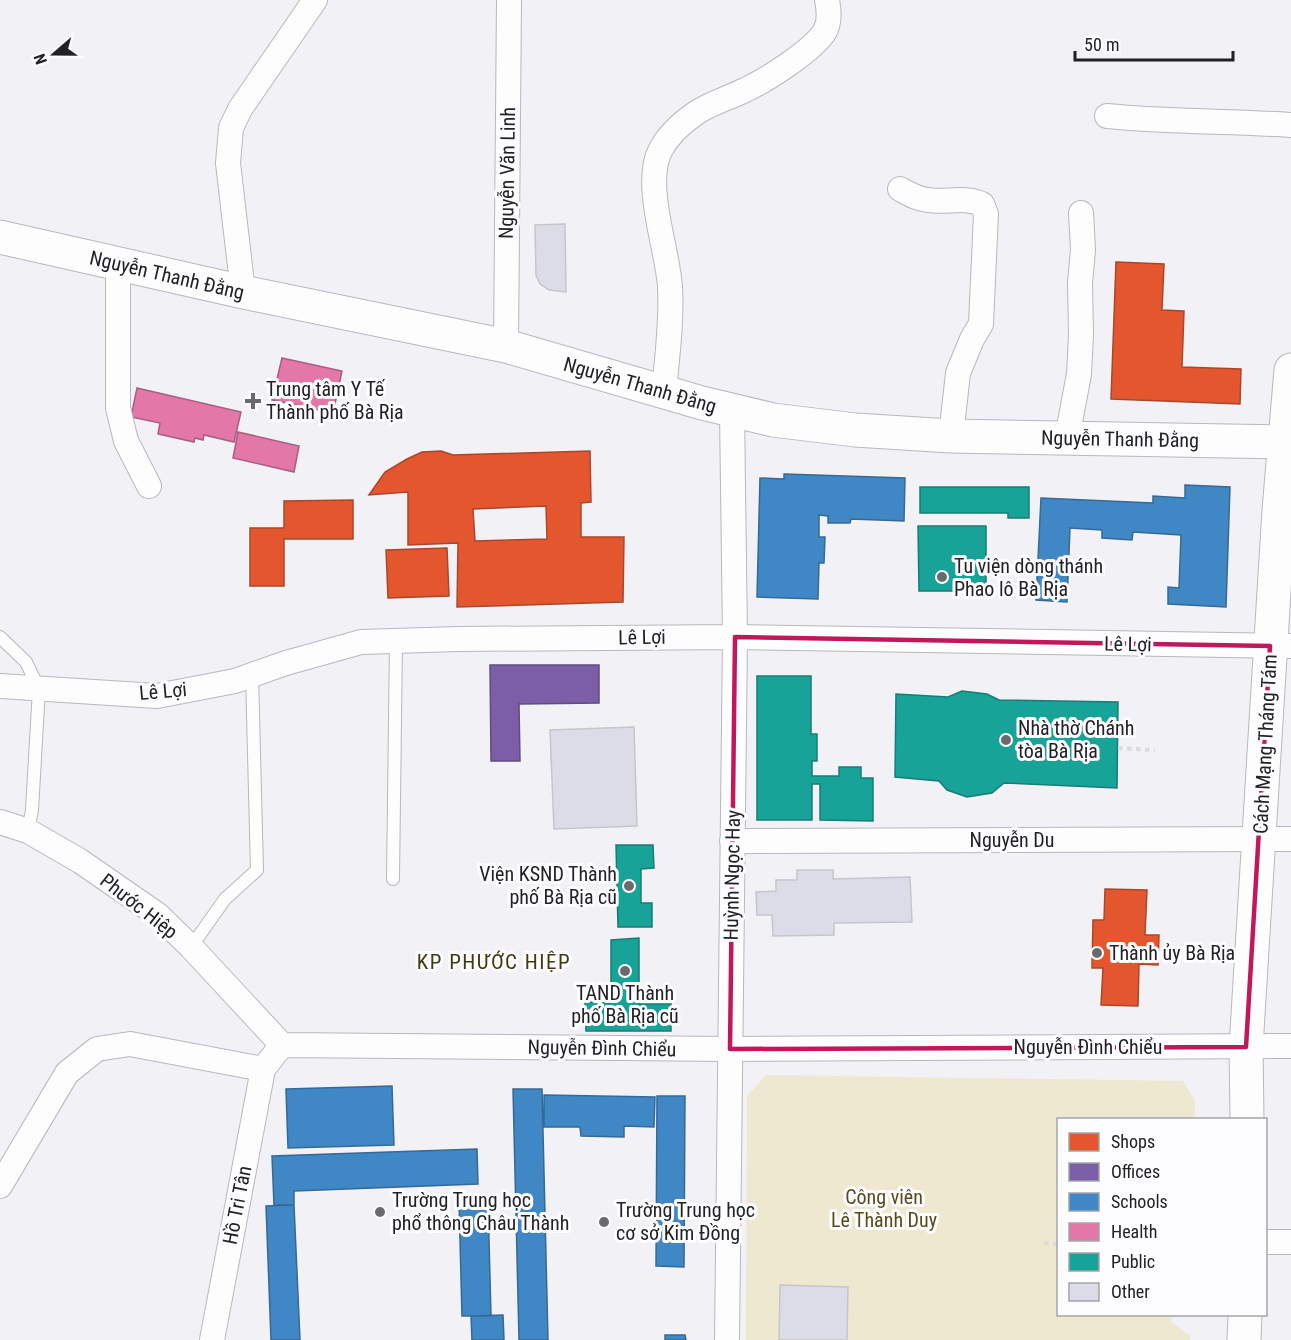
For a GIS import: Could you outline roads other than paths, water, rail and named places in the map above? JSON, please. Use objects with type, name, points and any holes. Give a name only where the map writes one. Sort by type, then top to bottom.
[{"type":"main road","name":"Nguyễn Thanh Đằng","points":[[0,237],[243,292],[506,346],[732,411],[772,420],[855,430],[951,436],[1288,442]]},
{"type":"main road","name":"Cách Mạng Tháng Tám","points":[[1247,1118],[1246,1047],[1259,839],[1281,646],[1279,510],[1288,442],[1291,370]]},
{"type":"main road","points":[[1244,1340],[1245,1316]]},
{"type":"street","points":[[243,292],[228,163],[231,128],[240,109],[315,0]]},
{"type":"street","name":"Nguyễn Văn Linh","points":[[506,346],[509,0]]},
{"type":"street","points":[[664,392],[671,311],[670,284],[656,201],[654,167],[661,149],[675,130],[697,112],[747,90],[772,75],[811,45],[825,32],[829,21],[827,0]]},
{"type":"street","points":[[1107,116],[1161,121],[1236,121],[1291,125]]},
{"type":"street","points":[[900,189],[915,197],[930,201],[973,199],[982,204],[986,214],[981,324],[958,373],[951,436]]},
{"type":"street","points":[[1067,438],[1079,374],[1080,283],[1083,250],[1081,213]]},
{"type":"street","points":[[118,264],[118,408],[126,441],[149,486]]},
{"type":"street","name":"Huỳnh Ngọc Hay","points":[[727,1340],[735,636],[732,411]]},
{"type":"street","name":"Lê Lợi","points":[[0,686],[157,696],[235,681],[286,663],[361,642],[735,636],[1281,646]]},
{"type":"street","name":"Phước Hiệp","points":[[0,822],[28,831],[80,861],[158,915],[282,1045]]},
{"type":"street","name":"Nguyễn Du","points":[[732,841],[1291,839]]},
{"type":"street","points":[[0,1186],[67,1073],[97,1049],[130,1044],[262,1069],[282,1045]]},
{"type":"street","name":"Nguyễn Đình Chiểu","points":[[282,1045],[730,1049],[1291,1046]]},
{"type":"street","name":"Hồ Tri Tân","points":[[212,1340],[262,1069]]},
{"type":"street","points":[[1267,1242],[1291,1242]]},
{"type":"lane","points":[[0,637],[26,662],[39,689],[32,810],[28,831]]},
{"type":"lane","points":[[393,879],[396,641]]},
{"type":"lane","points":[[191,948],[225,899],[257,870],[252,675]]},
{"type":"place","name":"Trung tâm Y Tế Thành phố Bà Rịa","points":[[253,401]]},
{"type":"place","name":"Tu viện dòng thánh Phao lô Bà Rịa","points":[[942,577]]},
{"type":"place","name":"Nhà thờ Chánh tòa Bà Rịa","points":[[1006,740]]},
{"type":"place","name":"Viện KSND Thành phố Bà Rịa cũ","points":[[629,886]]},
{"type":"place","name":"Thành ủy Bà Rịa","points":[[1097,953]]},
{"type":"place","name":"TAND Thành phố Bà Rịa cũ","points":[[625,971]]},
{"type":"place","name":"Trường Trung học phổ thông Châu Thành","points":[[380,1212]]},
{"type":"place","name":"Trường Trung học cơ sở Kim Đồng","points":[[604,1222]]},
{"type":"district","name":"KP PHƯỚC HIỆP","points":[[494,962]]},
{"type":"park label","name":"Công viên Lê Thành Duy","points":[[884,1208]]}]
